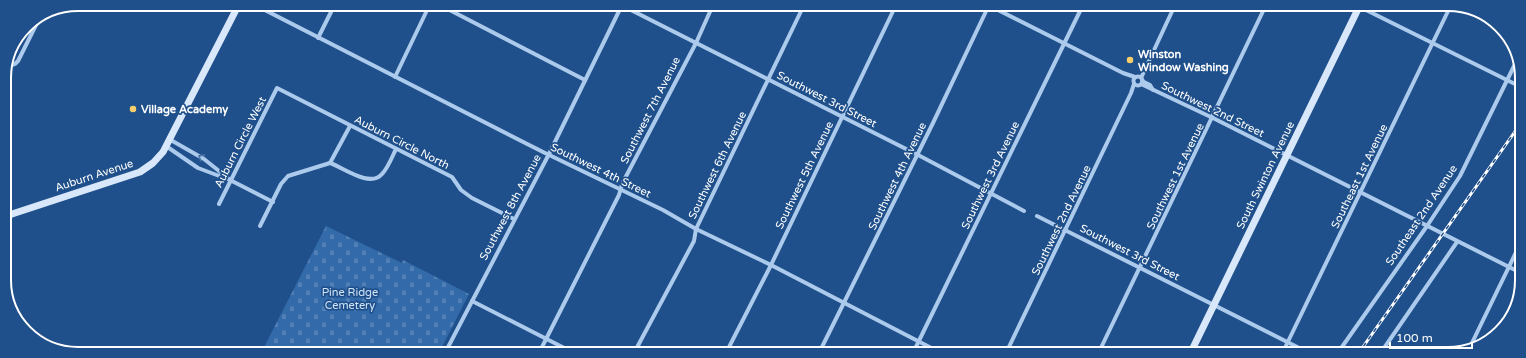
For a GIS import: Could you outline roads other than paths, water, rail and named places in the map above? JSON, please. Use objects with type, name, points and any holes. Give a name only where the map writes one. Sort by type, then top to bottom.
[{"type":"street","name":"Auburn Avenue","points":[[11,214],[140,172],[153,163],[159,157],[167,143],[234,11]]},
{"type":"street","name":"Southwest 4th Street","points":[[266,11],[395,77],[670,213],[696,229],[771,265],[929,347]]},
{"type":"street","points":[[318,38],[332,11]]},
{"type":"street","points":[[395,77],[427,11]]},
{"type":"street","points":[[452,11],[585,80]]},
{"type":"street","name":"Southwest 8th Avenue","points":[[448,347],[549,154],[618,11]]},
{"type":"street","name":"Southwest 3rd Street","points":[[633,11],[992,193],[1024,211]]},
{"type":"street","name":"Southwest 7th Avenue","points":[[542,347],[621,190],[622,184],[696,43],[710,11]]},
{"type":"street","name":"Southwest 6th Avenue","points":[[637,347],[694,241],[696,229],[801,11]]},
{"type":"street","name":"Southwest 5th Avenue","points":[[729,347],[771,265],[893,11]]},
{"type":"street","name":"Southwest 4th Avenue","points":[[822,347],[845,304],[986,11]]},
{"type":"street","name":"Southwest 2nd Street","points":[[1001,11],[1150,86],[1153,90],[1213,118],[1515,271]]},
{"type":"street","name":"Southwest 3rd Avenue","points":[[916,347],[1080,11]]},
{"type":"street","name":"Southwest 2nd Avenue","points":[[1009,347],[1171,11]]},
{"type":"street","name":"Southwest 1st Avenue","points":[[1101,347],[1263,11]]},
{"type":"street","name":"South Swinton Avenue","points":[[1193,347],[1356,11]]},
{"type":"street","points":[[1368,11],[1515,84]]},
{"type":"street","name":"Southeast 1st Avenue","points":[[1286,347],[1448,11]]},
{"type":"street","points":[[13,64],[18,61],[35,28]]},
{"type":"street","name":"Southeast 2nd Avenue","points":[[1342,347],[1427,226],[1460,176],[1514,65]]},
{"type":"street","name":"Auburn Circle North","points":[[277,88],[452,177],[455,179],[461,190],[472,198],[514,219]]},
{"type":"street","name":"Auburn Circle West","points":[[218,204],[277,88]]},
{"type":"street","points":[[330,163],[350,126]]},
{"type":"street","points":[[167,143],[204,159],[230,180]]},
{"type":"street","points":[[167,143],[198,168],[230,180],[273,202]]},
{"type":"street","points":[[260,226],[281,184],[288,176],[330,163],[365,179],[373,180],[383,173],[396,149]]},
{"type":"street","name":"Southwest 3rd Street","points":[[1037,216],[1298,347]]},
{"type":"street","points":[[1385,347],[1457,242]]},
{"type":"street","points":[[1472,343],[1515,252]]},
{"type":"street","points":[[472,301],[562,347]]},
{"type":"railway","points":[[1363,347],[1515,132]]},
{"type":"place","name":"Winston Window Washing","points":[[1130,60]]},
{"type":"place","name":"Village Academy","points":[[133,109]]},
{"type":"park label","name":"Pine Ridge Cemetery","points":[[350,298]]}]
